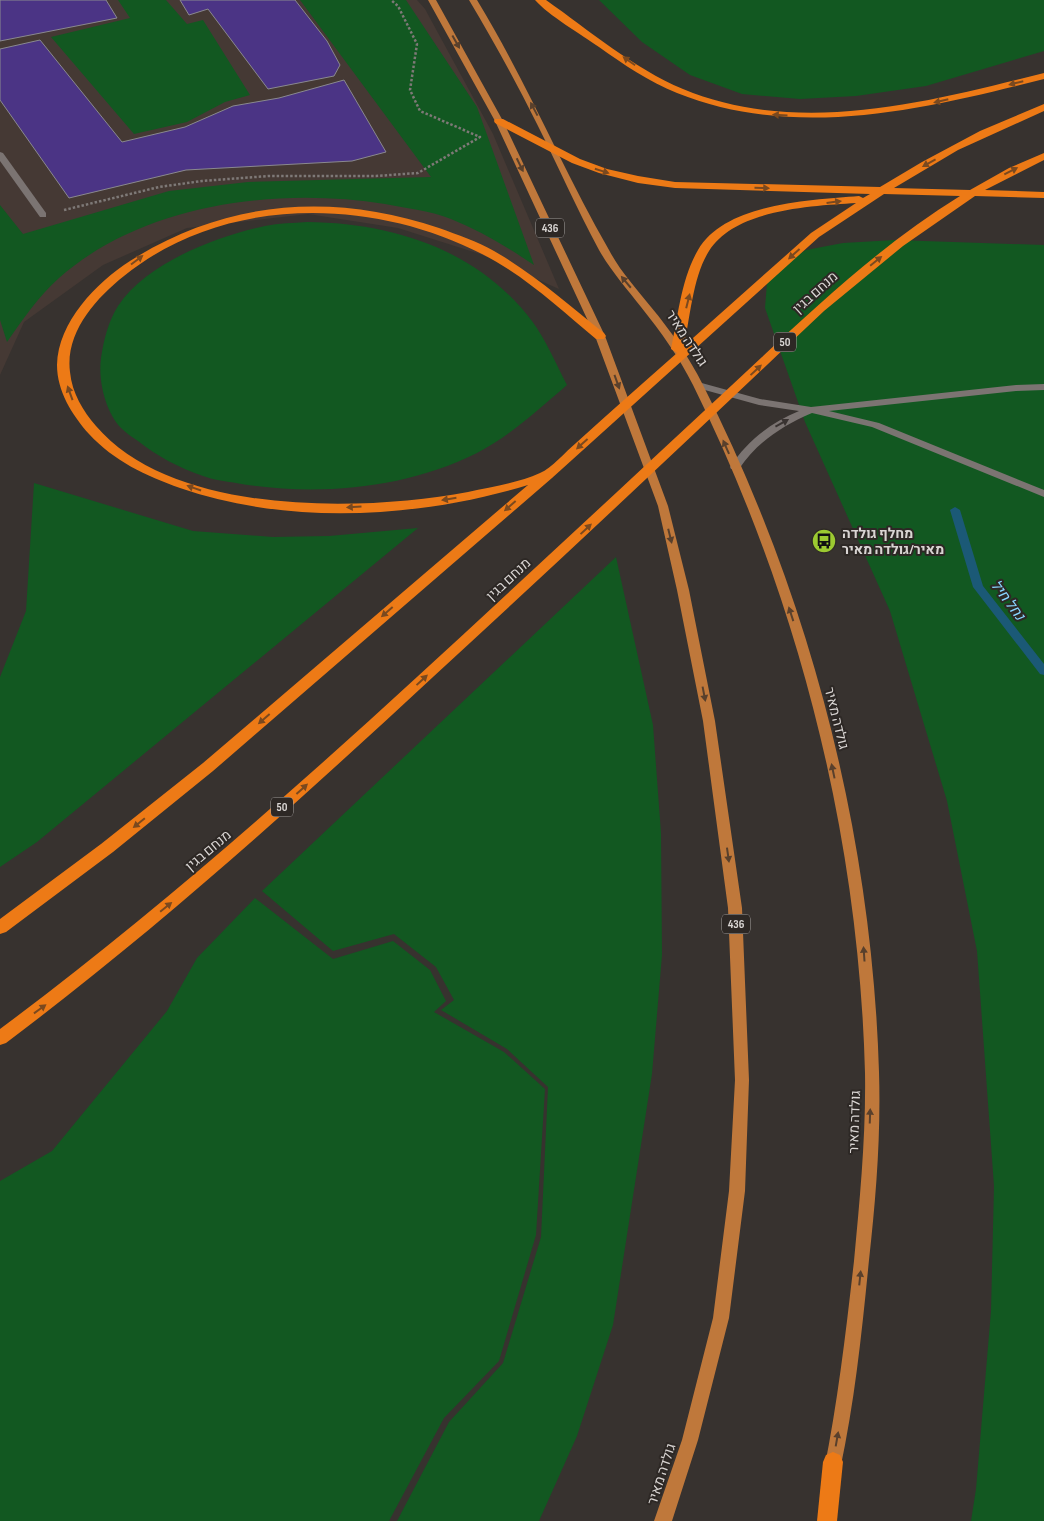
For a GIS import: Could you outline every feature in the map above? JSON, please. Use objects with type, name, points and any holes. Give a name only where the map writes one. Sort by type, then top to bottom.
[{"type":"highway","points":[[540,0],[638,67],[678,90],[745,111],[776,115],[810,116],[886,111],[933,103],[1044,76]]},
{"type":"highway","points":[[0,928],[107,848],[208,767],[547,474],[815,235],[855,207],[971,140],[1044,107]]},
{"type":"highway","points":[[499,121],[557,152],[601,171],[631,179],[675,185],[1044,195]]},
{"type":"highway","name":"מנחם בגין","points":[[0,1038],[53,999],[224,859],[551,562],[820,309],[866,269],[952,204],[992,181],[1044,156]]},
{"type":"highway","points":[[677,349],[697,266],[704,250],[713,238],[730,227],[750,217],[804,205],[943,193]]},
{"type":"highway","points":[[547,474],[491,491],[403,504],[328,508],[262,504],[209,494],[155,475],[112,450],[86,423],[68,394],[63,366],[68,340],[94,296],[145,254],[194,230],[224,220],[295,209],[340,210],[383,215],[436,230],[489,253],[541,288],[600,336]]},
{"type":"highway","points":[[827,1521],[833,1462]]},
{"type":"main road","name":"גולדה מאיר","points":[[432,0],[499,121],[600,336],[663,506],[683,590],[709,721],[735,908],[742,1080],[737,1191],[721,1318],[690,1440],[663,1521]]},
{"type":"main road","name":"גולדה מאיר","points":[[473,0],[494,34],[557,152],[618,274],[664,328],[698,385],[773,558],[822,722],[843,819],[864,941],[872,1074],[867,1205],[853,1351],[833,1462],[820,1521]]},
{"type":"street","points":[[0,155],[44,215]]},
{"type":"street","points":[[698,385],[759,402],[810,410],[875,425],[1044,494]]},
{"type":"street","points":[[735,467],[746,451],[764,434],[790,418],[810,410],[1016,388],[1044,388]]},
{"type":"path","points":[[44,215],[159,187],[202,181],[269,176],[376,176],[418,173],[480,137],[420,111],[410,90],[417,44],[398,6],[391,0]]},
{"type":"shaded area","points":[[0,0],[417,0],[425,9],[493,134],[559,289],[480,254],[398,228],[308,214],[187,228],[103,265],[24,322],[0,375]]},
{"type":"green space","points":[[118,0],[166,0],[187,24],[203,20],[250,95],[225,102],[187,122],[134,134],[51,37],[130,18]]},
{"type":"green space","points":[[300,0],[406,0],[477,107],[534,265],[473,229],[451,219],[410,208],[343,199],[257,200],[213,207],[171,217],[131,232],[93,253],[51,285],[31,308],[7,342],[0,320],[0,205],[23,234],[169,191],[248,182],[431,177]]},
{"type":"green space","points":[[599,0],[1044,0],[1044,51],[926,86],[856,96],[800,99],[742,94],[690,75],[642,42]]},
{"type":"green space","points":[[307,222],[371,228],[402,235],[432,245],[460,259],[486,276],[510,296],[532,321],[567,385],[513,430],[477,453],[420,475],[359,487],[297,489],[266,487],[211,478],[169,461],[123,430],[115,421],[107,404],[100,367],[109,324],[118,306],[130,291],[164,264],[205,244],[265,226]]},
{"type":"green space","points":[[895,240],[1044,245],[1044,1521],[971,1521],[976,1489],[991,1311],[994,1186],[977,951],[947,801],[890,611],[805,422],[765,308],[767,283],[781,264],[806,250],[843,243]]},
{"type":"green space","points":[[34,483],[193,531],[273,537],[329,536],[418,528],[37,842],[0,867],[0,677],[26,611]]},
{"type":"green space","points":[[616,557],[653,725],[661,833],[662,955],[652,1074],[613,1325],[577,1436],[539,1521],[397,1521],[449,1422],[503,1363],[541,1237],[548,1087],[507,1049],[441,1010],[454,1000],[436,967],[394,934],[333,951],[262,891]]},
{"type":"green space","points":[[255,898],[333,959],[393,941],[430,970],[446,1001],[434,1012],[504,1052],[545,1089],[536,1235],[499,1361],[444,1418],[389,1521],[0,1521],[0,1181],[52,1151],[167,1011],[197,958]]},
{"type":"building","points":[[0,0],[106,0],[117,18],[0,41]]},
{"type":"building","points":[[180,0],[295,0],[327,41],[340,65],[334,76],[268,89],[208,9],[189,15]]},
{"type":"building","points":[[40,40],[122,142],[185,127],[233,106],[279,98],[344,80],[386,152],[352,161],[186,170],[69,198],[0,100],[0,49]]},
{"type":"waterway","name":"נחל חיל","points":[[955,510],[978,587],[1044,671]]},
{"type":"place","name":"מחלף גולדה מאיר/גולדה מאיר","points":[[824,541]]}]
